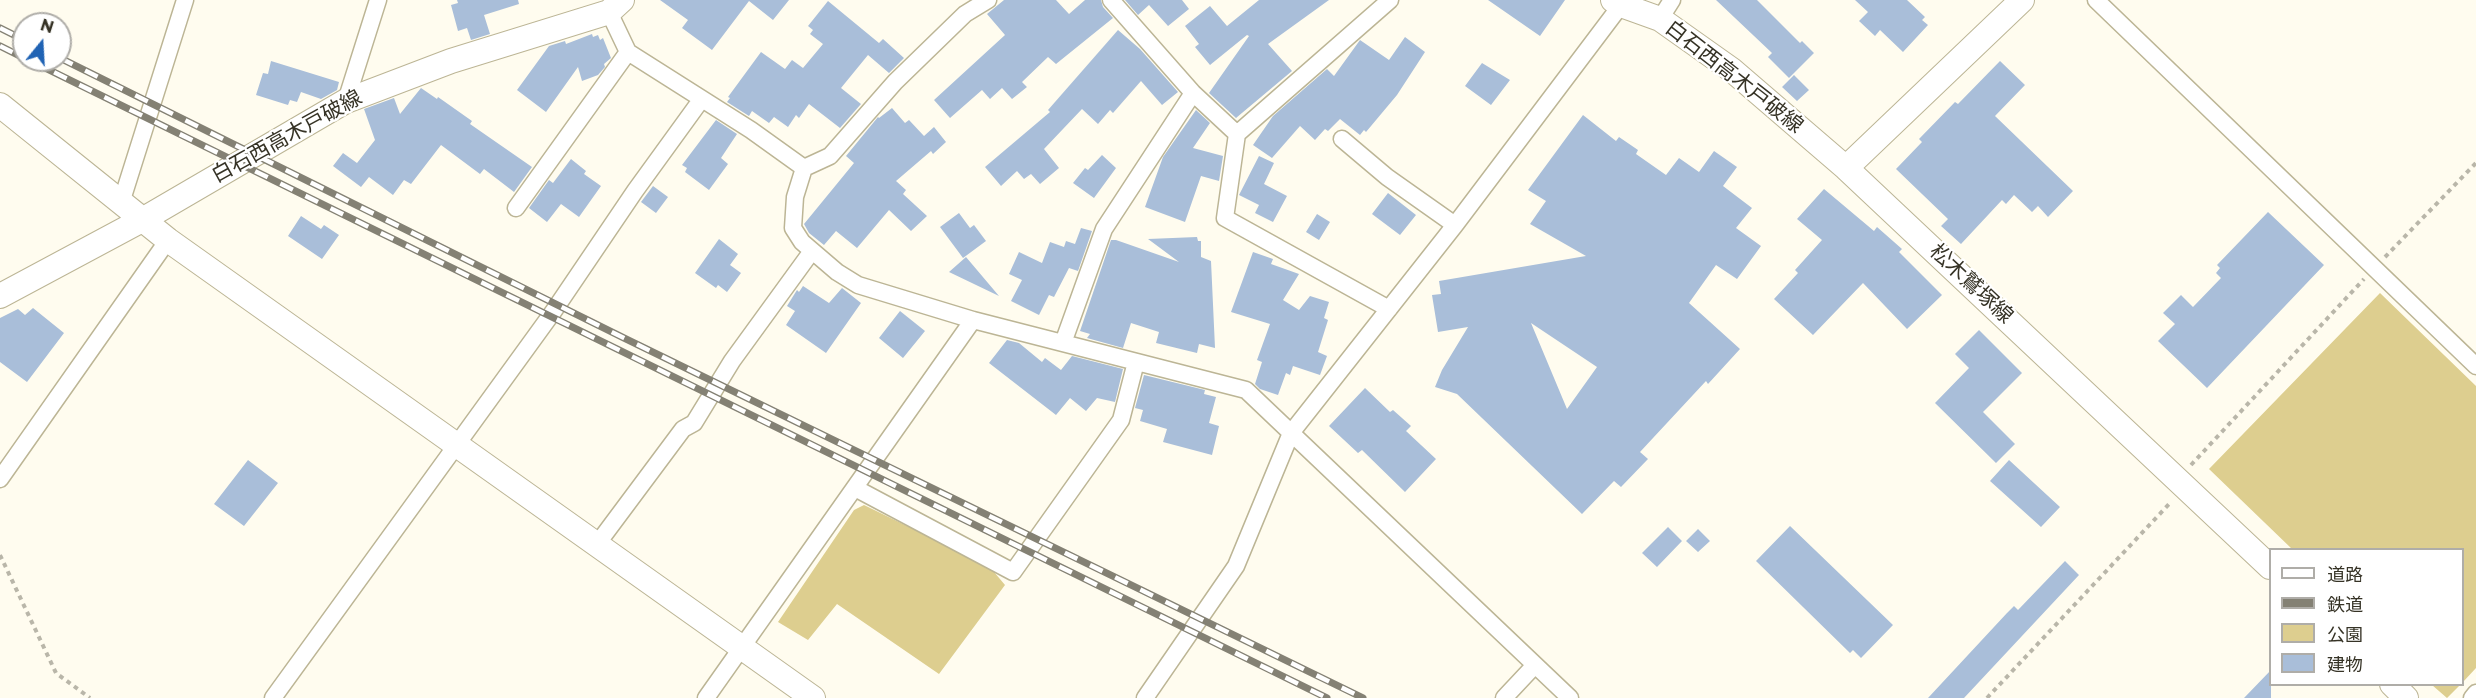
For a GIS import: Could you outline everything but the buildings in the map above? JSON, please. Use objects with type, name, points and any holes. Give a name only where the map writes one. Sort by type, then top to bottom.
[{"type":"main road","points":[[1846,168],[2022,0]]},
{"type":"main road","name":"白石西高木戸破線","points":[[1617,3],[1666,9],[1732,70],[1846,168]]},
{"type":"main road","name":"白石西高木戸破線","points":[[0,296],[142,220],[346,101],[496,46],[615,6]]},
{"type":"main road","points":[[0,105],[168,240],[598,543],[813,698]]},
{"type":"main road","name":"松木鷲塚線","points":[[1846,168],[2269,565]]},
{"type":"main road","points":[[2394,686],[2406,698]]},
{"type":"street","points":[[121,203],[185,0]]},
{"type":"street","points":[[346,101],[378,0]]},
{"type":"street","points":[[988,0],[965,14],[895,82],[830,156],[804,168],[795,197],[793,228],[802,242],[837,272],[858,285],[973,320],[1246,390],[1570,698]]},
{"type":"street","points":[[1111,0],[1193,93],[1237,134]]},
{"type":"street","points":[[1389,309],[1225,218],[1237,134],[1390,0]]},
{"type":"street","points":[[2096,0],[2476,366]]},
{"type":"street","points":[[1145,698],[1236,566],[1290,433],[1455,225],[1617,3]]},
{"type":"street","points":[[615,6],[628,52],[751,130],[804,168]]},
{"type":"street","points":[[516,208],[628,52]]},
{"type":"street","points":[[1063,343],[1104,229],[1193,93]]},
{"type":"street","points":[[273,698],[701,100]]},
{"type":"street","points":[[1342,139],[1387,177],[1455,225]]},
{"type":"street","points":[[0,479],[168,240]]},
{"type":"street","points":[[598,543],[683,429],[694,423],[732,361],[812,251]]},
{"type":"street","points":[[706,698],[973,320]]},
{"type":"street","points":[[855,488],[1013,572],[1121,420],[1137,362]]},
{"type":"street","points":[[1504,698],[1535,665]]},
{"type":"street","points":[[2472,698],[2476,693]]},
{"type":"path","points":[[1987,698],[2175,498],[2179,479],[2374,268],[2476,163]]},
{"type":"path","points":[[0,555],[56,673],[90,698]]},
{"type":"green space","points":[[2380,293],[2476,386],[2476,668],[2464,681],[2464,548],[2291,548],[2209,469]]},
{"type":"green space","points":[[864,505],[989,566],[1005,585],[939,674],[837,604],[808,640],[778,622],[854,510]]},
{"type":"green space","points":[[2433,686],[2459,686],[2447,698]]},
{"type":"railway","points":[[0,28],[12,34]]},
{"type":"railway","points":[[0,46],[12,52]]},
{"type":"railway","points":[[72,64],[624,338],[1363,698]]},
{"type":"railway","points":[[53,72],[1327,698]]}]
